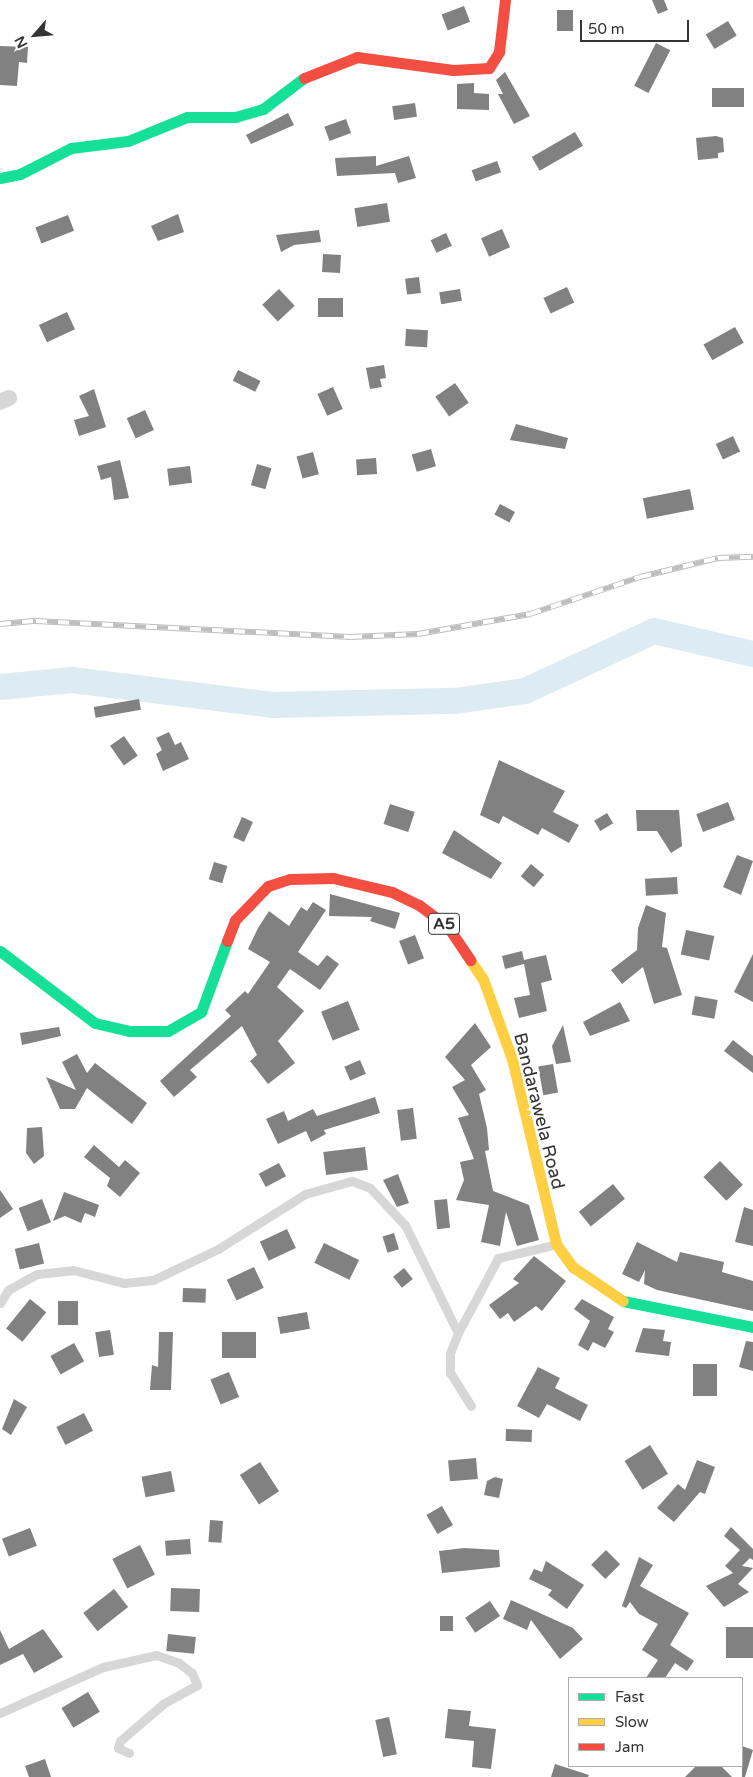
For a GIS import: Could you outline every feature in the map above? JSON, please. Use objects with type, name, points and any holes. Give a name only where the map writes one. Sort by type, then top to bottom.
[{"type":"main road","points":[[0,178],[20,174],[71,148],[128,141],[187,117],[235,117],[263,108],[306,77],[358,57],[453,70],[489,68],[499,52],[505,0]]},
{"type":"main road","name":"Bandarawela Road","points":[[0,951],[95,1023],[129,1031],[168,1031],[201,1012],[209,980],[235,920],[268,886],[290,879],[333,878],[392,892],[420,905],[448,927],[483,979],[512,1059],[556,1244],[573,1267],[624,1301],[753,1327]]},
{"type":"lane","points":[[0,1302],[8,1290],[37,1274],[73,1270],[124,1283],[153,1280],[218,1249],[304,1194],[352,1181],[370,1188],[405,1225],[458,1333]]},
{"type":"lane","points":[[471,1406],[450,1373],[450,1353],[458,1333],[498,1258],[556,1244]]},
{"type":"lane","points":[[0,1713],[103,1667],[156,1655],[179,1663],[192,1673],[197,1685],[163,1704],[120,1740],[118,1748],[129,1753]]},
{"type":"building","points":[[652,0],[664,0],[668,10],[658,14]]},
{"type":"building","points":[[464,6],[470,22],[448,30],[442,15]]},
{"type":"building","points":[[557,10],[573,10],[573,31],[557,31]]},
{"type":"building","points":[[728,21],[737,36],[714,49],[706,34]]},
{"type":"building","points":[[656,43],[670,50],[648,93],[634,86]]},
{"type":"building","points":[[0,46],[28,47],[27,63],[19,62],[17,86],[0,85]]},
{"type":"building","points":[[505,72],[530,116],[514,124],[498,94],[503,94],[496,80]]},
{"type":"building","points":[[474,83],[474,93],[489,94],[489,110],[457,109],[457,84]]},
{"type":"building","points":[[712,88],[744,88],[744,107],[712,107]]},
{"type":"building","points":[[415,103],[417,117],[394,120],[392,106]]},
{"type":"building","points":[[288,113],[294,125],[251,144],[246,135]]},
{"type":"building","points":[[346,119],[351,133],[330,141],[324,127]]},
{"type":"building","points":[[575,132],[583,146],[540,171],[532,157]]},
{"type":"building","points":[[716,136],[723,138],[724,152],[718,153],[718,158],[698,160],[696,138]]},
{"type":"building","points":[[376,156],[376,166],[409,156],[416,178],[398,183],[395,173],[337,176],[335,158]]},
{"type":"building","points":[[497,161],[501,172],[476,182],[472,170]]},
{"type":"building","points":[[387,203],[390,222],[357,227],[354,208]]},
{"type":"building","points":[[178,214],[184,232],[158,241],[151,226]]},
{"type":"building","points":[[68,215],[74,231],[41,243],[35,228]]},
{"type":"building","points":[[502,229],[510,247],[489,257],[481,238]]},
{"type":"building","points":[[319,230],[321,242],[294,245],[281,252],[276,235]]},
{"type":"building","points":[[446,233],[452,246],[437,253],[431,240]]},
{"type":"building","points":[[323,254],[341,255],[340,273],[322,272]]},
{"type":"building","points":[[419,277],[421,293],[407,295],[405,279]]},
{"type":"building","points":[[567,287],[574,302],[551,313],[543,298]]},
{"type":"building","points":[[279,289],[295,306],[278,322],[262,305]]},
{"type":"building","points":[[460,289],[462,301],[441,304],[439,292]]},
{"type":"building","points":[[318,298],[343,298],[343,317],[318,317]]},
{"type":"building","points":[[67,312],[75,329],[47,342],[39,325]]},
{"type":"building","points":[[735,327],[744,343],[712,360],[704,344]]},
{"type":"building","points":[[406,329],[428,330],[427,347],[405,346]]},
{"type":"building","points":[[384,365],[386,378],[380,379],[382,387],[370,389],[366,368]]},
{"type":"building","points":[[238,370],[260,381],[255,392],[233,381]]},
{"type":"building","points":[[455,383],[469,403],[449,416],[435,397]]},
{"type":"building","points":[[333,387],[343,409],[327,416],[317,394]]},
{"type":"building","points":[[94,389],[106,427],[79,436],[74,420],[89,416],[79,396]]},
{"type":"building","points":[[145,410],[154,430],[136,438],[127,418]]},
{"type":"building","points":[[516,424],[568,438],[565,449],[510,440]]},
{"type":"building","points":[[733,436],[740,451],[723,459],[716,444]]},
{"type":"building","points":[[431,449],[436,466],[417,472],[412,455]]},
{"type":"building","points":[[313,452],[319,474],[303,479],[297,456]]},
{"type":"building","points":[[376,458],[377,474],[357,475],[356,459]]},
{"type":"building","points":[[120,460],[129,498],[114,500],[111,477],[101,480],[97,466]]},
{"type":"building","points":[[257,464],[271,468],[265,489],[251,485]]},
{"type":"building","points":[[190,466],[192,483],[169,486],[167,469]]},
{"type":"building","points":[[690,489],[694,510],[647,519],[643,498]]},
{"type":"building","points":[[500,504],[515,512],[509,523],[494,515]]},
{"type":"building","points":[[139,699],[141,710],[96,718],[94,707]]},
{"type":"building","points":[[169,732],[175,745],[181,742],[189,759],[163,771],[156,754],[162,750],[156,738]]},
{"type":"building","points":[[124,736],[138,756],[124,765],[110,746]]},
{"type":"building","points":[[499,760],[565,791],[553,812],[579,825],[569,843],[542,828],[538,835],[503,816],[499,824],[480,815]]},
{"type":"building","points":[[728,802],[735,820],[703,832],[696,814]]},
{"type":"building","points":[[390,804],[415,812],[408,832],[384,824]]},
{"type":"building","points":[[636,810],[679,810],[682,846],[671,853],[657,831],[637,831]]},
{"type":"building","points":[[607,813],[613,823],[600,831],[594,821]]},
{"type":"building","points":[[242,817],[253,822],[244,842],[233,837]]},
{"type":"building","points":[[454,830],[502,863],[491,879],[442,853]]},
{"type":"building","points":[[737,855],[753,861],[741,895],[723,887]]},
{"type":"building","points":[[214,862],[227,866],[222,883],[209,879]]},
{"type":"building","points":[[531,864],[544,875],[534,887],[521,876]]},
{"type":"building","points":[[677,877],[678,894],[646,896],[645,879]]},
{"type":"building","points":[[330,894],[400,913],[395,929],[370,921],[372,917],[329,916]]},
{"type":"building","points":[[313,902],[326,910],[298,952],[318,966],[327,955],[339,964],[320,990],[290,969],[277,987],[304,1011],[278,1041],[295,1063],[268,1084],[250,1061],[257,1055],[242,1026],[190,1070],[197,1077],[174,1097],[160,1081],[231,1016],[225,1010],[245,991],[248,994],[270,962],[248,949],[269,911],[289,926],[301,907],[307,911]]},
{"type":"building","points":[[646,905],[666,913],[662,947],[667,948],[682,995],[654,1004],[643,967],[622,984],[611,970],[637,950],[638,928]]},
{"type":"building","points":[[686,930],[714,936],[709,960],[681,954]]},
{"type":"building","points":[[415,935],[424,958],[408,964],[399,941]]},
{"type":"building","points":[[522,951],[524,960],[546,955],[552,980],[541,983],[547,1011],[519,1018],[514,998],[530,995],[524,964],[505,969],[502,956]]},
{"type":"building","points":[[753,954],[753,1002],[734,992]]},
{"type":"building","points":[[695,996],[718,1000],[714,1019],[692,1015]]},
{"type":"building","points":[[348,1001],[360,1030],[333,1041],[321,1012]]},
{"type":"building","points":[[620,1002],[630,1021],[590,1036],[583,1022]]},
{"type":"building","points":[[475,1023],[491,1047],[471,1065],[486,1090],[479,1094],[487,1128],[489,1150],[485,1151],[493,1191],[529,1205],[539,1240],[517,1246],[506,1212],[500,1246],[481,1242],[489,1205],[456,1200],[464,1180],[460,1162],[474,1159],[458,1118],[469,1115],[452,1087],[465,1080],[445,1057]]},
{"type":"building","points":[[563,1025],[571,1062],[556,1064],[552,1046]]},
{"type":"building","points":[[59,1027],[61,1036],[22,1045],[20,1033]]},
{"type":"building","points":[[733,1040],[753,1056],[753,1073],[724,1051]]},
{"type":"building","points":[[77,1054],[87,1073],[95,1063],[147,1103],[132,1124],[87,1088],[75,1109],[60,1109],[46,1077],[76,1090],[62,1062]]},
{"type":"building","points":[[360,1060],[366,1074],[350,1080],[344,1067]]},
{"type":"building","points":[[553,1064],[558,1093],[543,1095],[538,1067]]},
{"type":"building","points":[[375,1097],[380,1113],[324,1130],[326,1134],[311,1142],[306,1131],[278,1144],[266,1119],[284,1111],[288,1121],[313,1109],[317,1116]]},
{"type":"building","points":[[413,1108],[417,1139],[401,1141],[397,1110]]},
{"type":"building","points":[[42,1127],[44,1156],[34,1164],[26,1153],[27,1128]]},
{"type":"building","points":[[94,1145],[119,1167],[125,1160],[140,1173],[120,1197],[107,1186],[110,1178],[84,1157]]},
{"type":"building","points":[[365,1147],[368,1170],[326,1175],[323,1152]]},
{"type":"building","points":[[720,1161],[743,1185],[726,1201],[703,1177]]},
{"type":"building","points":[[279,1163],[286,1176],[266,1187],[259,1174]]},
{"type":"building","points":[[398,1174],[409,1203],[397,1207],[383,1180]]},
{"type":"building","points":[[613,1184],[625,1199],[591,1226],[579,1212]]},
{"type":"building","points":[[0,1190],[13,1209],[0,1218]]},
{"type":"building","points":[[64,1192],[99,1205],[95,1217],[85,1213],[81,1223],[65,1216],[53,1221]]},
{"type":"building","points":[[42,1199],[51,1222],[28,1231],[19,1208]]},
{"type":"building","points":[[447,1199],[450,1228],[437,1229],[434,1200]]},
{"type":"building","points":[[744,1207],[753,1210],[753,1246],[735,1242]]},
{"type":"building","points":[[287,1229],[296,1248],[269,1261],[260,1242]]},
{"type":"building","points":[[394,1233],[399,1249],[387,1253],[383,1237]]},
{"type":"building","points":[[637,1242],[677,1262],[680,1252],[724,1262],[722,1272],[753,1281],[753,1311],[657,1290],[644,1284],[645,1270],[639,1282],[622,1274]]},
{"type":"building","points":[[39,1243],[44,1263],[20,1269],[15,1249]]},
{"type":"building","points":[[324,1243],[359,1260],[349,1280],[314,1263]]},
{"type":"building","points":[[534,1256],[566,1281],[542,1311],[536,1306],[514,1322],[508,1313],[500,1319],[489,1305],[519,1283],[513,1279]]},
{"type":"building","points":[[254,1267],[264,1288],[237,1301],[227,1280]]},
{"type":"building","points":[[404,1268],[413,1279],[402,1288],[393,1277]]},
{"type":"building","points":[[183,1288],[206,1289],[205,1303],[183,1302]]},
{"type":"building","points":[[30,1299],[46,1312],[22,1342],[6,1329]]},
{"type":"building","points":[[582,1299],[614,1317],[608,1329],[614,1332],[605,1348],[593,1342],[588,1351],[578,1345],[590,1321],[574,1309]]},
{"type":"building","points":[[58,1301],[78,1301],[78,1325],[58,1325]]},
{"type":"building","points":[[307,1312],[310,1329],[280,1334],[277,1317]]},
{"type":"building","points":[[643,1328],[665,1330],[663,1341],[671,1342],[669,1356],[635,1352]]},
{"type":"building","points":[[110,1330],[114,1355],[99,1357],[95,1332]]},
{"type":"building","points":[[159,1332],[173,1332],[171,1390],[150,1390],[152,1365],[158,1367]]},
{"type":"building","points":[[222,1332],[256,1332],[256,1358],[222,1358]]},
{"type":"building","points":[[746,1341],[753,1342],[753,1371],[739,1367]]},
{"type":"building","points":[[74,1343],[84,1361],[61,1374],[50,1356]]},
{"type":"building","points":[[693,1364],[717,1364],[717,1396],[693,1396]]},
{"type":"building","points":[[538,1367],[560,1378],[555,1388],[588,1405],[580,1421],[547,1404],[539,1418],[517,1406]]},
{"type":"building","points":[[229,1372],[239,1397],[221,1405],[210,1379]]},
{"type":"building","points":[[14,1399],[27,1407],[11,1435],[2,1429]]},
{"type":"building","points":[[84,1413],[93,1431],[65,1445],[56,1427]]},
{"type":"building","points":[[506,1429],[532,1430],[532,1442],[506,1441]]},
{"type":"building","points":[[650,1445],[668,1474],[643,1490],[625,1461]]},
{"type":"building","points":[[476,1458],[478,1479],[450,1481],[448,1460]]},
{"type":"building","points":[[697,1460],[715,1467],[705,1494],[700,1492],[674,1522],[657,1508],[678,1484],[685,1490]]},
{"type":"building","points":[[260,1462],[279,1491],[259,1504],[240,1475]]},
{"type":"building","points":[[171,1471],[175,1492],[146,1497],[142,1477]]},
{"type":"building","points":[[495,1477],[503,1479],[499,1498],[484,1495],[487,1481]]},
{"type":"building","points":[[442,1506],[453,1525],[437,1534],[426,1515]]},
{"type":"building","points":[[210,1520],[223,1521],[221,1543],[208,1542]]},
{"type":"building","points":[[731,1527],[753,1549],[753,1560],[750,1558],[742,1566],[753,1568],[738,1584],[749,1592],[724,1607],[706,1586],[733,1573],[725,1566],[740,1550],[724,1536]]},
{"type":"building","points":[[30,1528],[37,1546],[9,1556],[2,1539]]},
{"type":"building","points":[[190,1539],[191,1554],[166,1556],[165,1541]]},
{"type":"building","points":[[140,1545],[155,1574],[127,1588],[112,1559]]},
{"type":"building","points":[[464,1548],[499,1550],[500,1567],[442,1573],[439,1551]]},
{"type":"building","points":[[606,1550],[620,1564],[605,1579],[591,1565]]},
{"type":"building","points":[[639,1557],[653,1565],[640,1586],[689,1613],[670,1645],[694,1661],[687,1671],[675,1663],[666,1677],[647,1677],[658,1660],[642,1650],[658,1624],[639,1614],[630,1602],[626,1608],[622,1606]]},
{"type":"building","points":[[546,1561],[584,1585],[567,1609],[548,1595],[552,1590],[529,1579],[534,1569],[542,1572]]},
{"type":"building","points":[[171,1588],[200,1589],[199,1612],[170,1611]]},
{"type":"building","points":[[114,1589],[128,1607],[97,1631],[83,1613]]},
{"type":"building","points":[[511,1600],[573,1628],[583,1639],[560,1659],[531,1620],[527,1630],[503,1619]]},
{"type":"building","points":[[490,1601],[500,1616],[475,1633],[465,1618]]},
{"type":"building","points":[[440,1616],[453,1616],[453,1631],[440,1631]]},
{"type":"building","points":[[726,1627],[753,1627],[753,1658],[726,1658]]},
{"type":"building","points":[[43,1629],[63,1657],[34,1673],[23,1654],[0,1665],[0,1630],[9,1649]]},
{"type":"building","points":[[168,1634],[196,1637],[194,1654],[166,1651]]},
{"type":"building","points":[[88,1692],[100,1712],[73,1728],[61,1708]]},
{"type":"building","points":[[448,1709],[471,1711],[469,1726],[496,1729],[491,1769],[472,1767],[474,1741],[445,1738]]},
{"type":"building","points":[[389,1717],[397,1754],[383,1757],[375,1720]]},
{"type":"building","points":[[743,1746],[753,1750],[745,1777],[742,1777]]},
{"type":"building","points":[[45,1759],[51,1777],[29,1777],[25,1766]]},
{"type":"building","points":[[555,1764],[589,1775],[588,1777],[551,1777]]},
{"type":"building","points":[[695,1767],[722,1767],[732,1777],[685,1777]]},
{"type":"waterway","points":[[0,687],[72,680],[272,705],[455,701],[525,691],[654,631],[753,654]]},
{"type":"railway","points":[[0,624],[36,621],[351,637],[418,634],[530,614],[640,577],[718,558],[753,557]]},
{"type":"traffic: fast","points":[[0,178],[20,174],[71,148],[128,141],[187,117],[235,117],[263,109],[304,78]]},
{"type":"traffic: fast","points":[[0,951],[95,1023],[129,1031],[168,1031],[201,1012],[227,941]]},
{"type":"traffic: fast","points":[[623,1301],[753,1327]]},
{"type":"traffic: slow","points":[[470,960],[483,979],[512,1059],[556,1244],[573,1267],[623,1301]]},
{"type":"traffic: jam","points":[[304,78],[357,57],[453,70],[489,68],[499,52],[505,0]]},
{"type":"traffic: jam","points":[[227,941],[235,920],[268,886],[290,879],[333,878],[392,892],[419,905],[448,927],[470,960]]}]
